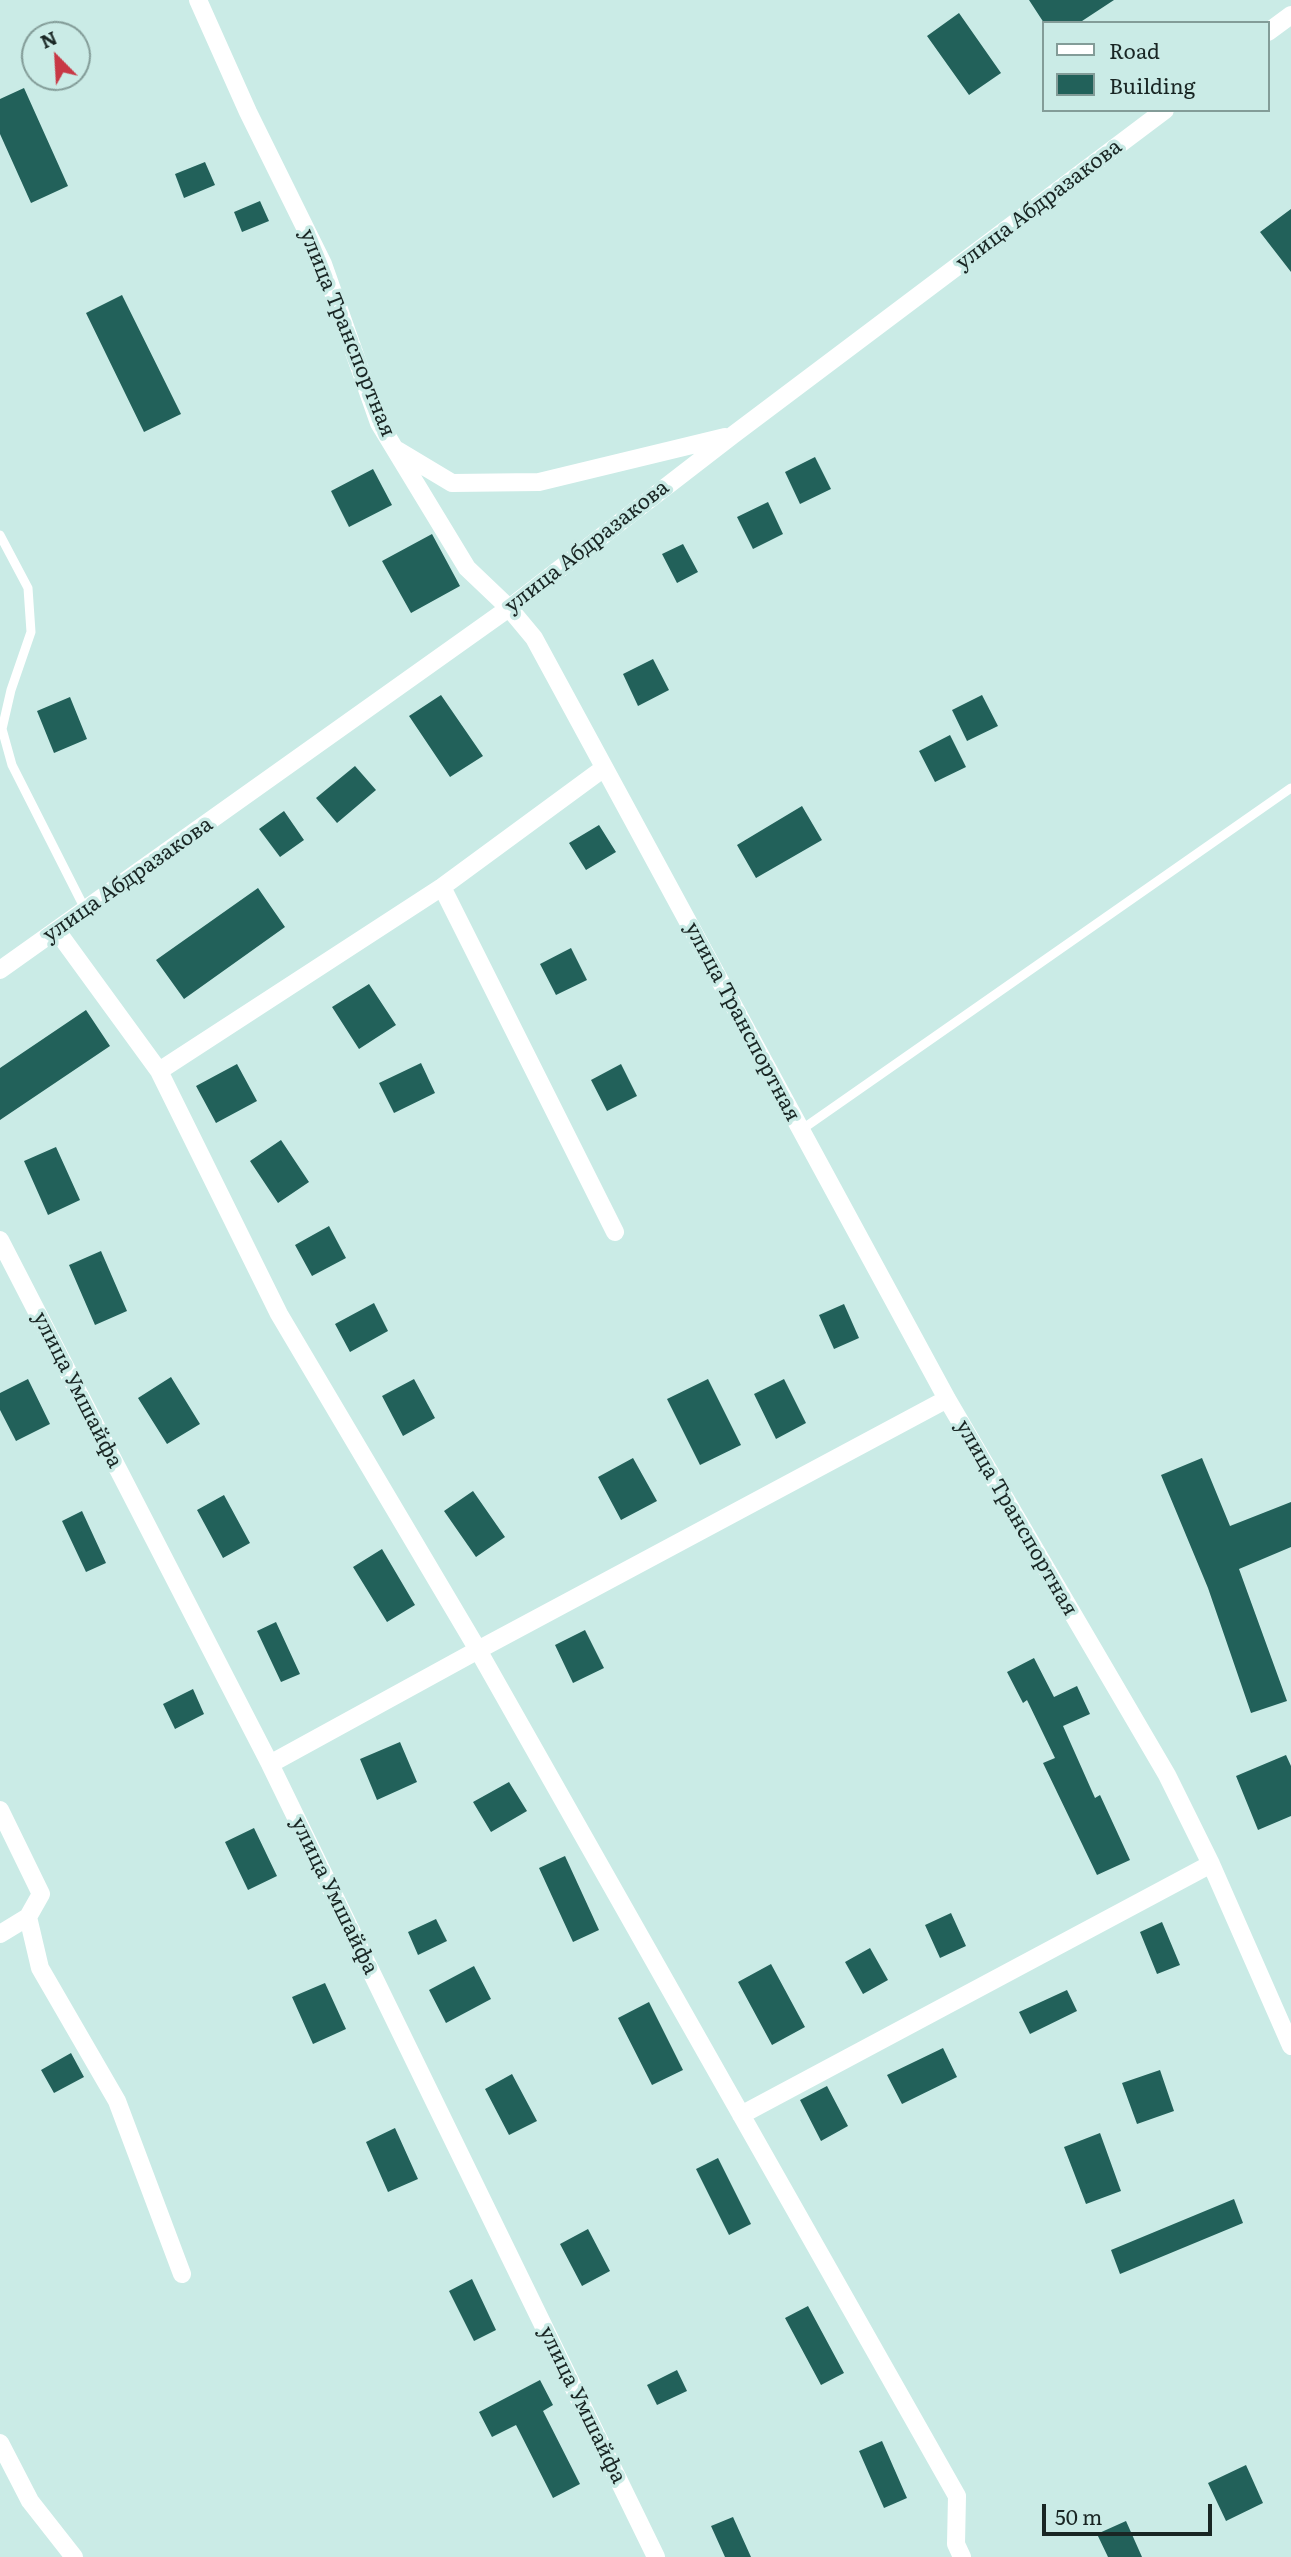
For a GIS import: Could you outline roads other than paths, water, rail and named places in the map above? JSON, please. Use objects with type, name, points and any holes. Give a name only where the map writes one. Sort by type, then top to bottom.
[{"type":"street","name":"улица Транспортная","points":[[198,0],[248,112],[323,264],[379,423],[467,568],[509,608],[534,638],[947,1399],[1167,1775],[1211,1864],[1291,2046]]},
{"type":"street","points":[[1270,31],[1291,15]]},
{"type":"street","name":"улица Абдразакова","points":[[0,970],[509,608],[733,435],[1162,112]]},
{"type":"street","points":[[394,448],[452,483],[539,482],[733,435]]},
{"type":"street","points":[[159,1071],[442,887],[604,768]]},
{"type":"street","points":[[442,887],[615,1232]]},
{"type":"street","points":[[57,931],[159,1071],[279,1314],[478,1650],[957,2497],[956,2543],[962,2557]]},
{"type":"street","name":"улица Умшайфа","points":[[0,1240],[270,1764],[656,2557]]},
{"type":"street","points":[[270,1764],[947,1399]]},
{"type":"street","points":[[0,1810],[41,1894],[28,1917],[0,1934]]},
{"type":"street","points":[[741,2115],[1211,1864]]},
{"type":"street","points":[[28,1917],[40,1968],[117,2101],[182,2274]]},
{"type":"street","points":[[0,2443],[30,2501],[74,2557]]},
{"type":"lane","points":[[0,535],[28,588],[31,632],[11,690],[2,729],[12,765],[86,911]]},
{"type":"lane","points":[[801,1130],[1291,788]]}]
